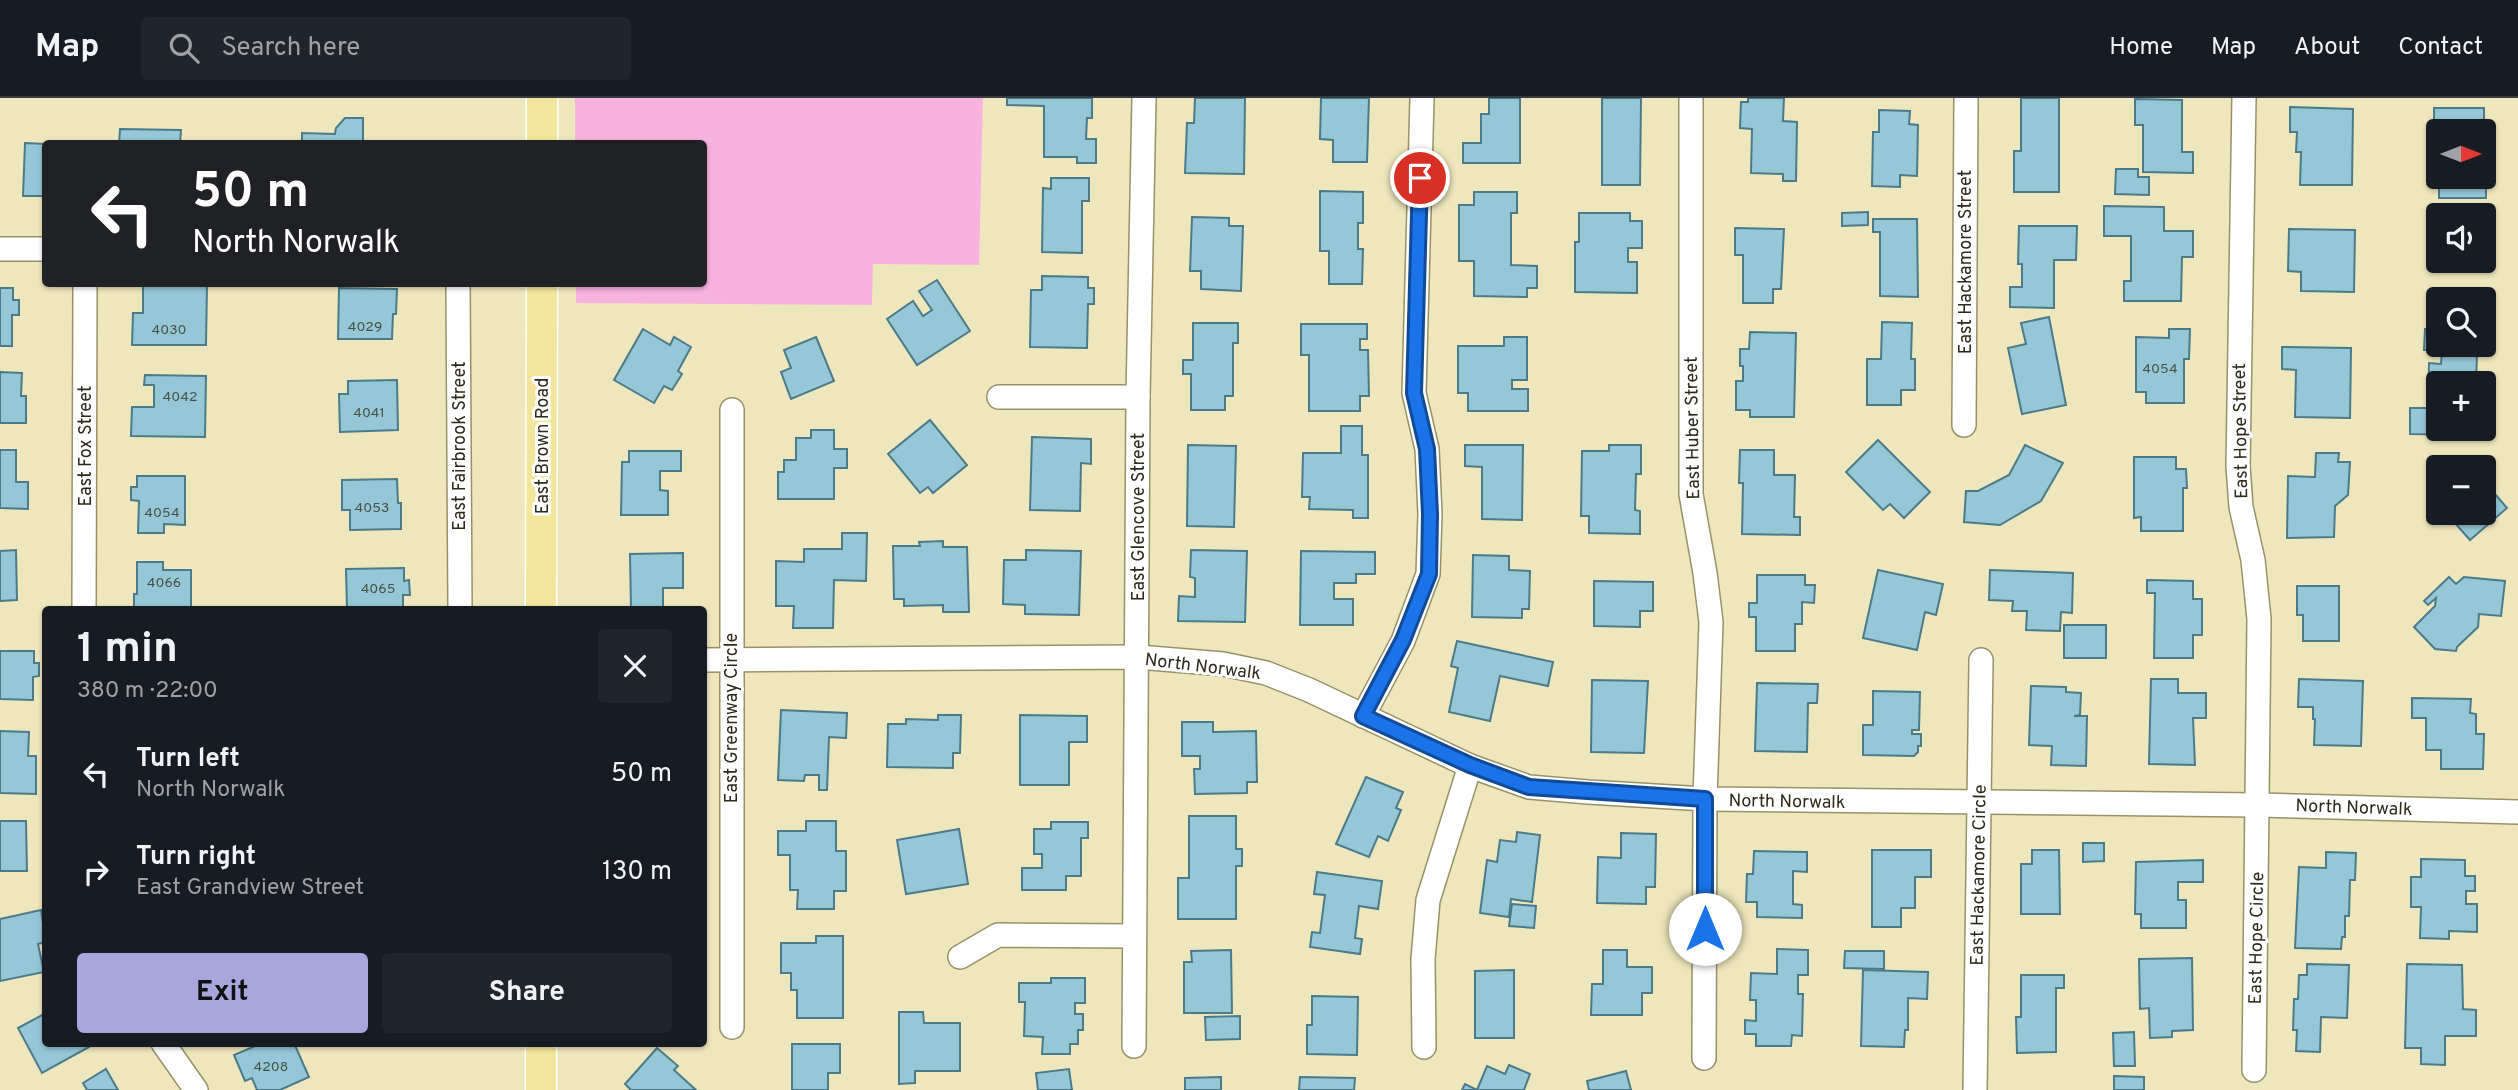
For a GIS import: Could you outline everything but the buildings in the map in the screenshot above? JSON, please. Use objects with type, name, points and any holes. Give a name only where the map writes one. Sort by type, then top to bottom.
[{"type":"main road","points":[[542,98],[542,140]]},
{"type":"main road","name":"East Brown Road","points":[[541,606],[542,287]]},
{"type":"main road","points":[[541,1047],[541,1090]]},
{"type":"street","name":"East Glencove Street","points":[[1134,1046],[1144,98]]},
{"type":"street","points":[[1363,716],[1403,640],[1429,574],[1427,449],[1414,393],[1422,98]]},
{"type":"street","name":"East Huber Street","points":[[1691,98],[1691,494],[1711,622],[1705,799],[1704,1058]]},
{"type":"street","name":"East Hackamore Street","points":[[1964,425],[1966,98]]},
{"type":"street","name":"East Hope Street","points":[[2244,98],[2238,466],[2241,507],[2253,560],[2259,619],[2258,805]]},
{"type":"street","points":[[0,249],[42,249]]},
{"type":"street","name":"East Fox Street","points":[[85,287],[85,606]]},
{"type":"street","name":"East Fairbrook Street","points":[[458,287],[460,606]]},
{"type":"street","points":[[999,397],[1139,397]]},
{"type":"street","name":"East Greenway Circle","points":[[732,410],[732,1027]]},
{"type":"street","name":"North Norwalk","points":[[707,660],[1138,657],[1223,664],[1266,673],[1309,690],[1470,765],[1529,787],[1705,799],[2258,805],[2518,812]]},
{"type":"street","name":"East Hackamore Circle","points":[[1975,1090],[1980,660]]},
{"type":"street","points":[[1424,1046],[1423,959],[1429,900],[1470,765]]},
{"type":"street","name":"East Hope Circle","points":[[2254,1070],[2258,805]]},
{"type":"street","points":[[960,957],[998,935],[1134,936]]},
{"type":"street","points":[[166,1047],[196,1090]]},
{"type":"shaded area","points":[[575,98],[983,98],[979,265],[873,264],[872,305],[576,303],[576,287],[707,287],[707,140],[575,140]]},
{"type":"route","points":[[1420,178],[1414,393],[1427,449],[1429,574],[1403,640],[1363,716],[1470,765],[1529,787],[1705,799],[1705,929]]}]
